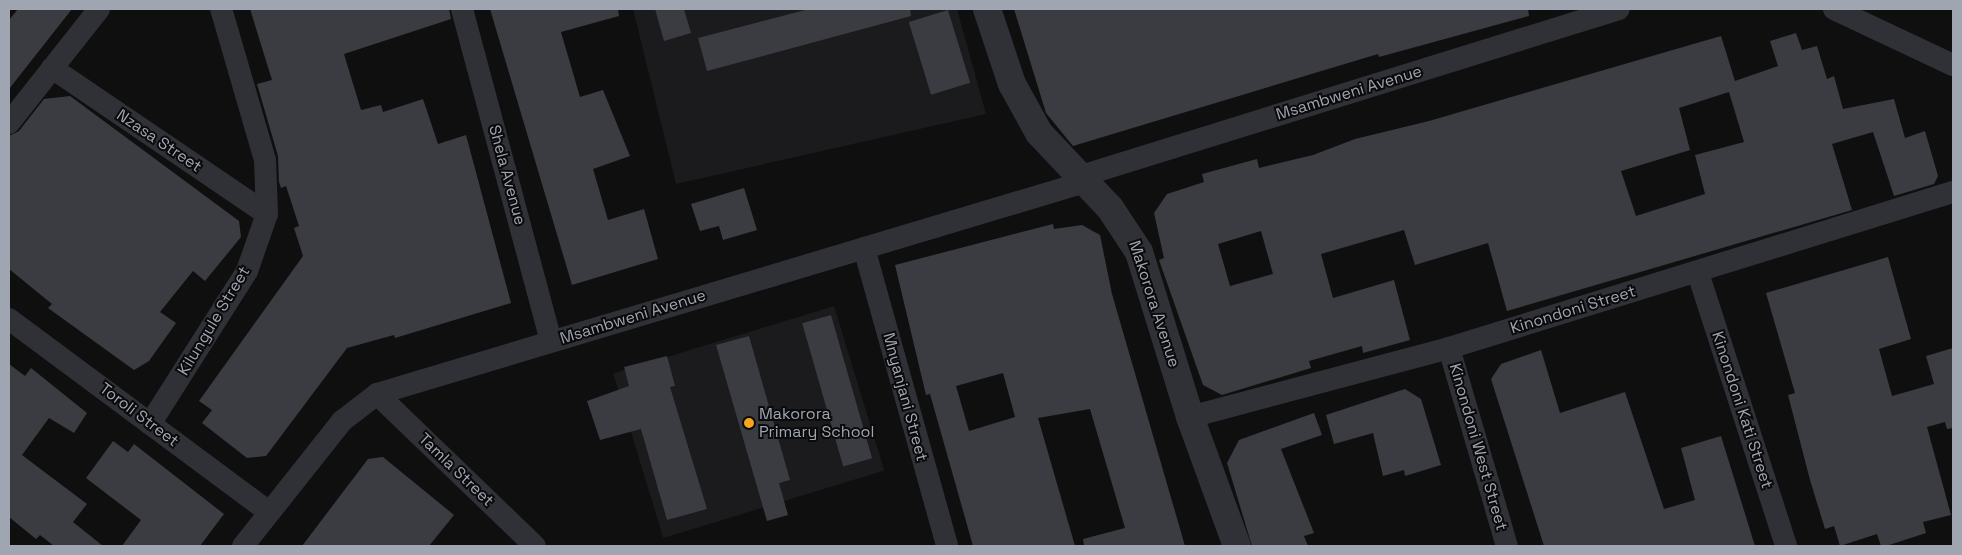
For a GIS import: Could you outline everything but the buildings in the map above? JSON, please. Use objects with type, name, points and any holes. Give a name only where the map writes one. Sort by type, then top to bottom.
[{"type":"street","points":[[9,123],[99,9]]},
{"type":"street","name":"Kilungule Street","points":[[150,424],[246,271],[267,214],[265,160],[222,9]]},
{"type":"street","name":"Shela Avenue","points":[[462,9],[551,341]]},
{"type":"street","name":"Makorora Avenue","points":[[987,9],[1012,84],[1030,117],[1081,180],[1129,232],[1139,252],[1190,417],[1237,546]]},
{"type":"street","name":"Msambweni Avenue","points":[[243,546],[342,422],[377,394],[864,248],[1619,9]]},
{"type":"street","points":[[1834,9],[1953,66]]},
{"type":"street","name":"Nzasa Street","points":[[52,68],[267,214]]},
{"type":"street","name":"Kinondoni Street","points":[[1190,417],[1448,348],[1698,273],[1953,192]]},
{"type":"street","name":"Mnyanjani Street","points":[[864,248],[947,546]]},
{"type":"street","name":"Kinondoni Kati Street","points":[[1698,273],[1786,546]]},
{"type":"street","name":"Toroli Street","points":[[9,319],[269,512]]},
{"type":"street","name":"Kinondoni West Street","points":[[1448,348],[1507,546]]},
{"type":"street","name":"Tamla Street","points":[[377,394],[535,546]]},
{"type":"shaded area","points":[[633,9],[957,9],[986,114],[676,184]]},
{"type":"shaded area","name":"Makorora Primary School","points":[[834,306],[884,470],[663,538],[613,374]]},
{"type":"place","name":"Makorora Primary School","points":[[749,423]]}]
